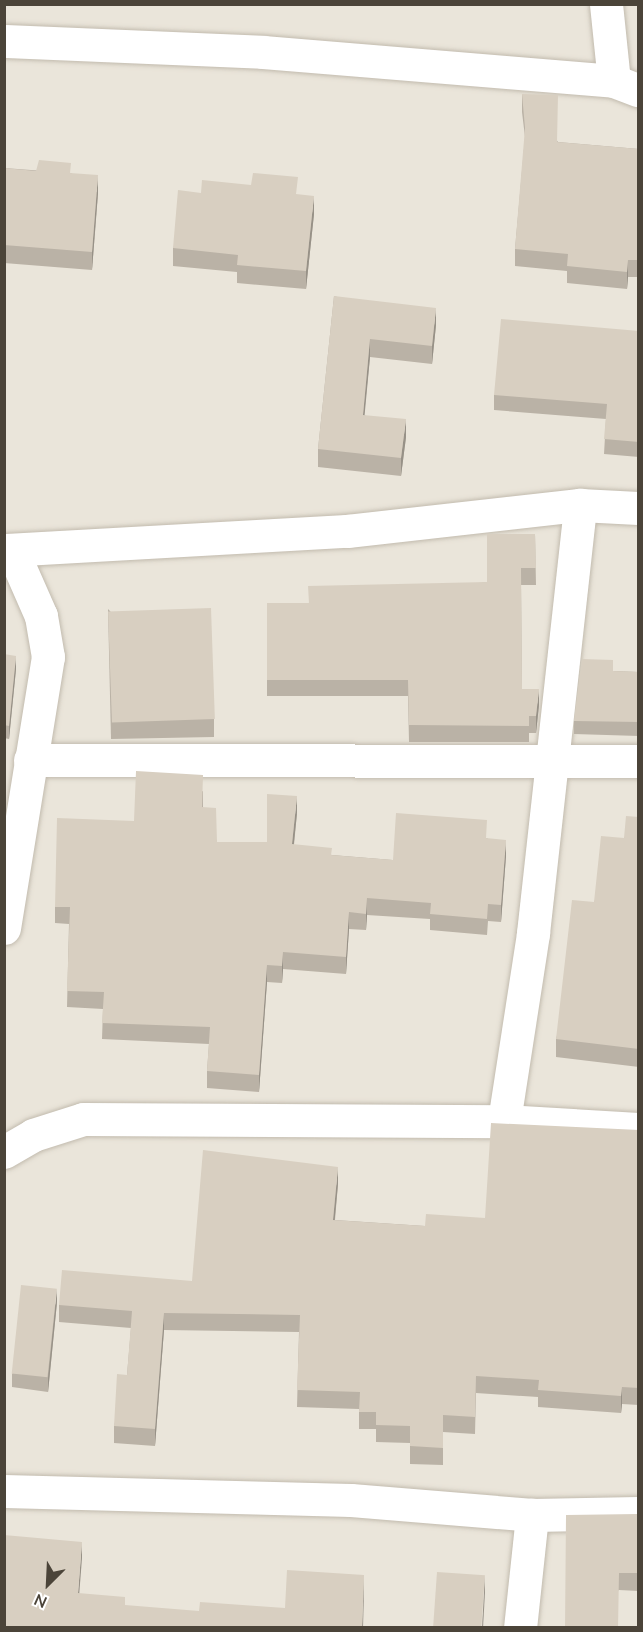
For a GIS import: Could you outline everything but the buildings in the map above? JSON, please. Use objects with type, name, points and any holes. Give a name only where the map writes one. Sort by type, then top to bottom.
[{"type":"street","points":[[4,41],[263,52],[626,85],[606,4]]},
{"type":"street","points":[[4,928],[48,657],[41,616],[8,550],[347,531],[580,505],[639,507]]},
{"type":"street","points":[[504,1121],[533,933],[580,505]]},
{"type":"street","points":[[30,760],[550,764],[639,761]]},
{"type":"street","points":[[4,1152],[33,1135],[82,1119],[504,1121],[639,1130]]},
{"type":"street","points":[[4,1491],[351,1500],[532,1515],[639,1513]]},
{"type":"street","points":[[520,1628],[532,1515]]},
{"type":"shaded area","points":[[5,5],[638,5],[638,1627],[5,1627]]}]
